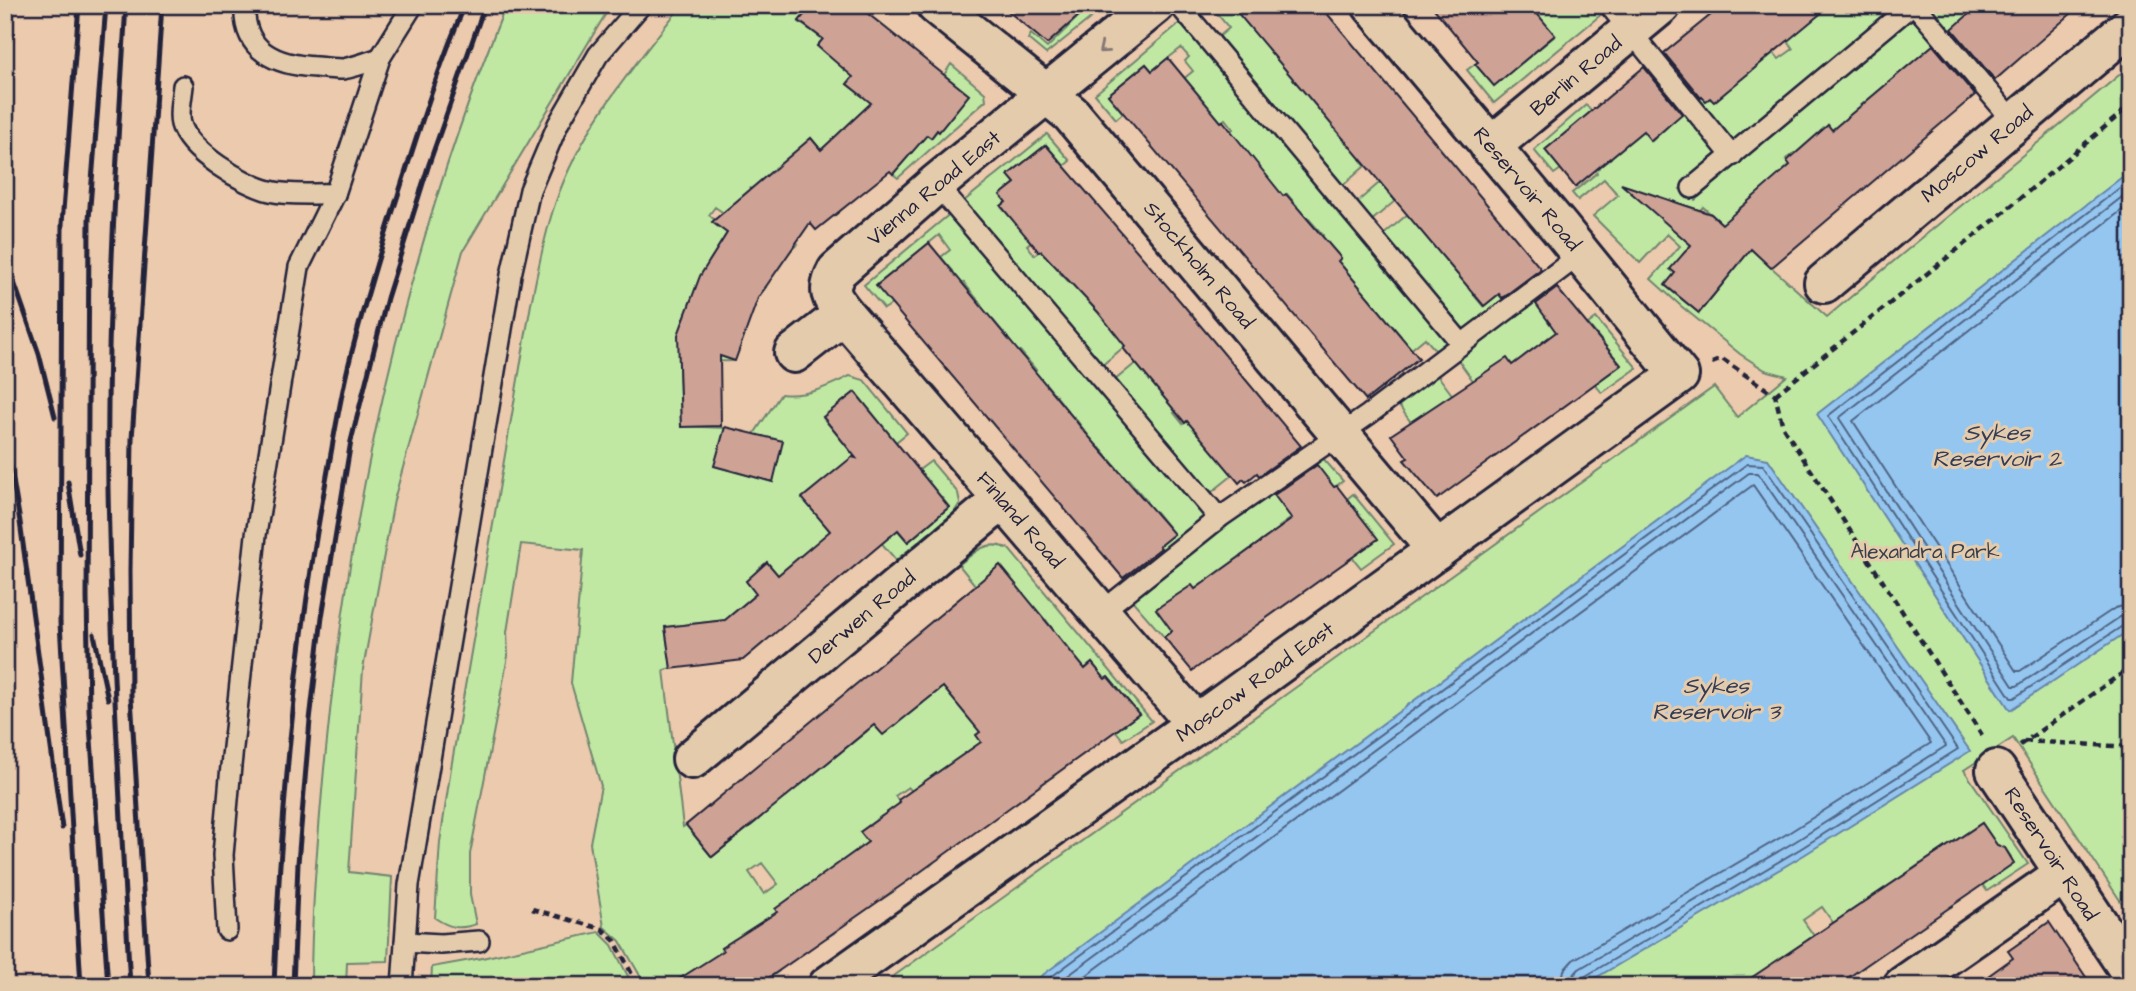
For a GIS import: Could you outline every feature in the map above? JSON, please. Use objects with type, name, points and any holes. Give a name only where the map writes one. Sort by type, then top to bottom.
[{"type":"street","name":"Stockholm Road","points":[[936,5],[1071,114],[1437,550]]},
{"type":"street","name":"Vienna Road East","points":[[837,302],[837,271],[936,184],[1155,5]]},
{"type":"street","name":"Reservoir Road","points":[[1372,5],[1679,375]]},
{"type":"street","name":"Berlin Road","points":[[1490,147],[1619,18],[1661,5]]},
{"type":"street","name":"Moscow Road","points":[[1824,282],[2131,25]]},
{"type":"street","points":[[794,353],[837,302]]},
{"type":"street","name":"Finland Road","points":[[837,302],[1196,724]]},
{"type":"street","name":"Moscow Road East","points":[[828,986],[1679,375]]},
{"type":"street","name":"Derwen Road","points":[[692,759],[716,727],[1002,499]]},
{"type":"street","name":"Reservoir Road","points":[[1996,770],[2131,973]]},
{"type":"street","points":[[1903,986],[2064,874]]},
{"type":"lane","points":[[245,5],[250,36],[261,53],[295,66],[344,69],[380,58]]},
{"type":"lane","points":[[227,930],[223,855],[256,536],[299,267],[335,194],[380,58],[414,5]]},
{"type":"lane","points":[[402,986],[409,886],[511,275],[530,190],[558,124],[598,55],[640,5]]},
{"type":"lane","points":[[1179,5],[1461,343]]},
{"type":"lane","points":[[1692,188],[1913,5],[2015,123]]},
{"type":"lane","points":[[1619,18],[1732,156]]},
{"type":"lane","points":[[183,86],[180,123],[186,135],[201,152],[228,173],[270,191],[335,194]]},
{"type":"lane","points":[[936,184],[1219,518]]},
{"type":"lane","points":[[1100,613],[1219,518],[1368,415],[1581,254]]},
{"type":"lane","points":[[405,942],[441,944],[479,941]]},
{"type":"path","points":[[1775,395],[1977,234],[2131,105]]},
{"type":"path","points":[[1679,375],[1722,359],[1775,395],[1783,427],[1981,732],[1996,770],[2024,741],[2131,667]]},
{"type":"path","points":[[2024,741],[2131,747]]},
{"type":"path","points":[[532,909],[603,929],[615,941],[638,986]]},
{"type":"green space","points":[[506,5],[611,5],[463,251],[394,500],[363,669],[349,872],[392,877],[388,961],[347,962],[346,986],[311,986],[323,780],[348,582],[365,483],[410,289],[438,193],[470,98]]},
{"type":"green space","points":[[682,5],[784,5],[792,11],[796,5],[812,5],[799,22],[823,39],[817,46],[826,54],[871,17],[880,23],[850,60],[860,68],[847,84],[862,96],[866,92],[899,113],[931,138],[968,95],[944,75],[951,64],[985,93],[986,100],[898,178],[893,174],[906,159],[829,143],[821,150],[811,138],[804,145],[811,173],[841,210],[834,216],[752,189],[798,244],[791,250],[747,229],[715,207],[709,215],[715,220],[713,223],[727,233],[710,260],[726,260],[766,287],[763,291],[691,300],[683,322],[699,328],[692,345],[735,361],[684,362],[679,369],[681,426],[725,428],[715,466],[772,482],[754,434],[781,394],[808,393],[850,376],[864,380],[907,433],[896,442],[899,446],[886,517],[908,542],[949,507],[919,470],[931,461],[958,493],[960,503],[953,514],[896,560],[861,519],[804,607],[767,563],[746,581],[756,594],[731,615],[757,646],[727,620],[665,627],[671,668],[664,670],[683,827],[686,825],[712,857],[758,820],[732,789],[766,812],[867,731],[840,699],[908,715],[923,703],[950,606],[976,586],[959,565],[976,551],[988,546],[1009,549],[1152,721],[1123,740],[1116,731],[1139,714],[1108,677],[1105,679],[1092,663],[1063,685],[1068,707],[1096,745],[1091,749],[1065,711],[1056,774],[1052,777],[1025,740],[993,760],[913,792],[908,787],[895,796],[912,819],[934,862],[930,866],[902,829],[882,816],[860,832],[873,849],[867,854],[893,892],[881,900],[850,856],[813,903],[834,933],[828,937],[807,907],[779,971],[772,976],[752,944],[743,950],[735,939],[721,948],[729,960],[682,986],[646,986],[620,941],[604,927],[590,843],[601,786],[571,683],[583,550],[521,544],[507,632],[508,656],[470,854],[470,895],[476,924],[455,927],[435,918],[440,842],[451,768],[531,304],[548,228],[566,176],[594,124],[627,75]],"holes":[[[855,392],[890,437],[859,461],[823,418]],[[1046,620],[1061,640],[1036,659],[1020,640]],[[762,863],[778,884],[764,894],[749,872]]]},
{"type":"green space","points":[[1082,5],[1107,5],[1046,54],[1028,39],[1031,34],[1047,48],[1081,14],[1078,9]]},
{"type":"green space","points":[[1210,5],[1228,5],[1236,15],[1247,5],[1346,112],[1332,126],[1347,144],[1361,131],[1364,156],[1360,159],[1365,166],[1341,187],[1216,39],[1229,28]]},
{"type":"green space","points":[[1535,5],[1596,5],[1603,13],[1494,103],[1467,70],[1475,64],[1494,85],[1555,36],[1510,25]]},
{"type":"green space","points":[[1828,5],[1898,5],[1733,145],[1691,94],[1696,90],[1706,101],[1710,98],[1714,102],[1728,90],[1760,37],[1779,59],[1793,49],[1787,40]]},
{"type":"green space","points":[[1932,5],[1970,5],[1965,10],[1969,15],[1967,38],[1959,46],[1932,12]]},
{"type":"green space","name":"Alexandra Park","points":[[1909,19],[1921,23],[1949,57],[1833,132],[1828,125],[1800,160],[1794,153],[1786,159],[1791,166],[1735,212],[1746,224],[1735,235],[1827,317],[2131,65],[2131,917],[2013,738],[1964,770],[2028,864],[1987,891],[1982,884],[2009,863],[2011,857],[2005,848],[1997,845],[1982,823],[1924,862],[1954,904],[1951,907],[1920,864],[1879,893],[1864,967],[1822,907],[1803,920],[1814,936],[1741,986],[880,986],[1714,387],[1737,417],[1787,376],[1765,370],[1740,354],[1651,279],[1680,246],[1667,234],[1640,263],[1593,216],[1618,195],[1604,179],[1578,200],[1572,193],[1611,158],[1603,147],[1611,95],[1652,141],[1667,127],[1666,111],[1677,102],[1721,155],[1680,189],[1695,200]],"holes":[[[1672,201],[1695,216],[1703,207],[1729,230],[1724,282],[1699,313],[1666,286],[1695,249],[1662,219],[1667,202]]]},
{"type":"green space","points":[[1181,22],[1446,337],[1444,345],[1436,351],[1425,338],[1397,361],[1401,336],[1337,261],[1340,257],[1332,248],[1304,252],[1323,235],[1307,217],[1289,232],[1288,214],[1297,206],[1287,194],[1283,196],[1229,132],[1233,129],[1225,119],[1206,134],[1169,91],[1193,71],[1185,61],[1189,57],[1181,48],[1152,71],[1146,64],[1108,95],[1123,113],[1116,119],[1095,94]]},
{"type":"green space","points":[[1586,105],[1592,112],[1545,150],[1561,169],[1554,174],[1534,150]]},
{"type":"green space","points":[[1047,134],[1070,161],[1064,166],[1046,145],[1008,175],[1015,183],[1001,195],[1006,202],[1001,207],[1014,221],[1050,226],[1027,245],[1035,255],[1044,248],[1078,257],[1060,273],[1070,280],[1106,322],[1122,310],[1125,346],[1101,366],[963,202]]},
{"type":"green space","points":[[1394,170],[1392,189],[1388,193],[1395,201],[1370,222],[1355,204]]},
{"type":"green space","points":[[1422,202],[1413,221],[1457,274],[1483,274],[1468,288],[1483,306],[1498,294],[1505,301],[1469,329],[1458,327],[1382,236]]},
{"type":"green space","points":[[951,213],[1204,514],[1203,522],[1165,553],[1159,546],[1174,534],[1156,512],[1140,525],[1130,513],[1146,500],[1128,479],[1113,492],[1117,468],[1100,448],[1086,460],[1088,435],[1074,417],[1060,428],[1048,414],[1062,403],[1046,384],[1032,395],[1022,382],[1036,370],[1020,351],[1005,363],[994,350],[1008,338],[993,320],[966,317],[981,304],[964,283],[948,296],[938,284],[953,271],[941,257],[950,250],[939,235],[877,285],[892,304],[884,309],[864,285]]},
{"type":"green space","points":[[1533,300],[1565,343],[1550,337],[1524,356],[1531,367],[1520,375],[1511,364],[1487,400],[1456,357]]},
{"type":"green space","points":[[1596,318],[1637,368],[1602,393],[1595,384],[1621,365],[1588,324]]},
{"type":"green space","points":[[1154,348],[1180,409],[1174,413],[1183,424],[1205,407],[1233,475],[1208,495],[1114,381]]},
{"type":"green space","points":[[1436,373],[1453,396],[1413,425],[1396,402]]},
{"type":"green space","points":[[1321,456],[1343,481],[1279,527],[1291,545],[1267,537],[1240,557],[1251,573],[1164,637],[1130,598]]},
{"type":"green space","points":[[1353,494],[1394,544],[1361,568],[1352,557],[1378,539],[1347,499]]},
{"type":"green space","points":[[599,932],[612,945],[633,986],[431,986],[432,967]]},
{"type":"water","name":"Sykes Reservoir 2","points":[[2131,170],[2131,629],[2010,710],[1817,414]]},
{"type":"water","name":"Sykes Reservoir 3","points":[[1746,455],[1768,459],[1970,751],[1804,855],[1582,986],[1037,986],[1040,977]]},
{"type":"building","points":[[812,5],[857,5],[969,95],[939,132],[937,130],[931,138],[927,135],[893,174],[890,171],[816,230],[810,223],[758,298],[735,361],[720,356],[721,426],[681,427],[678,335],[700,276],[727,233],[712,222],[811,138],[821,150],[871,103],[847,84],[853,77],[817,46],[823,39],[799,21]]},
{"type":"building","points":[[1001,5],[1091,5],[1047,44]]},
{"type":"building","points":[[1231,5],[1320,5],[1541,269],[1502,298],[1499,294],[1484,306]]},
{"type":"building","points":[[1431,5],[1530,5],[1555,35],[1494,86],[1475,64],[1478,62]]},
{"type":"building","points":[[1723,5],[1831,5],[1714,102],[1710,98],[1706,101],[1664,53]]},
{"type":"building","points":[[1979,5],[2081,5],[1995,80],[1952,29]]},
{"type":"building","points":[[1933,45],[1975,95],[1771,268],[1751,249],[1699,313],[1665,285],[1675,273],[1670,269],[1691,245],[1621,184],[1711,214],[1722,224],[1790,165],[1787,161],[1828,125],[1832,130]]},
{"type":"building","points":[[1168,58],[1283,196],[1286,194],[1341,258],[1338,261],[1419,358],[1366,400],[1108,95],[1146,64],[1152,71]]},
{"type":"building","points":[[1644,67],[1682,114],[1651,141],[1643,131],[1575,187],[1545,150]]},
{"type":"building","points":[[1046,145],[1301,446],[1259,476],[1257,473],[1246,482],[1243,479],[1239,483],[1123,348],[1125,346],[1098,312],[1041,251],[1039,252],[1001,206],[1006,202],[1000,195],[1015,183],[1008,175]]},
{"type":"building","points":[[929,243],[1085,432],[1174,534],[1159,546],[1161,548],[1123,578],[876,286]]},
{"type":"building","points":[[1557,288],[1621,365],[1437,499],[1404,460],[1408,458],[1391,435],[1507,358],[1512,365],[1556,332],[1536,304]]},
{"type":"building","points":[[855,392],[949,507],[908,542],[898,530],[743,660],[671,669],[665,627],[725,620],[756,594],[746,581],[767,562],[778,575],[830,531],[802,498],[852,457],[856,458],[823,417]]},
{"type":"building","points":[[725,427],[783,441],[773,482],[714,466]]},
{"type":"building","points":[[1317,465],[1378,539],[1192,671],[1164,637],[1172,631],[1156,609],[1192,585],[1195,589],[1292,519],[1274,495]]},
{"type":"building","points":[[1000,565],[1085,669],[1092,663],[1105,679],[1108,677],[1139,714],[757,986],[668,986],[723,951],[721,948],[777,912],[775,909],[868,842],[860,832],[900,803],[898,800],[981,742],[976,735],[980,732],[943,687],[883,735],[874,725],[712,857],[686,825]]},
{"type":"building","points":[[1982,823],[1997,845],[2005,848],[2014,863],[1836,986],[1739,986]]},
{"type":"building","points":[[2049,922],[2092,986],[1974,986],[2013,958],[2008,951]]},
{"type":"railway","points":[[79,5],[62,224],[60,623],[81,986]]},
{"type":"railway","points":[[106,5],[89,219],[87,597],[89,710],[108,986]]},
{"type":"railway","points":[[126,5],[110,307],[108,488],[114,675],[130,986]]},
{"type":"railway","points":[[149,986],[131,697],[130,571],[132,439],[162,5]]},
{"type":"railway","points":[[274,986],[280,859],[298,669],[315,544],[339,410],[354,345],[386,233],[430,96],[465,5]]},
{"type":"railway","points":[[293,986],[298,863],[310,720],[322,617],[351,441],[387,298],[429,164],[485,5]]},
{"type":"railway","points":[[5,256],[39,354],[55,417]]},
{"type":"railway","points":[[5,433],[20,522],[62,828]]},
{"type":"railway","points":[[68,482],[80,555]]},
{"type":"railway","points":[[94,634],[108,699]]}]
